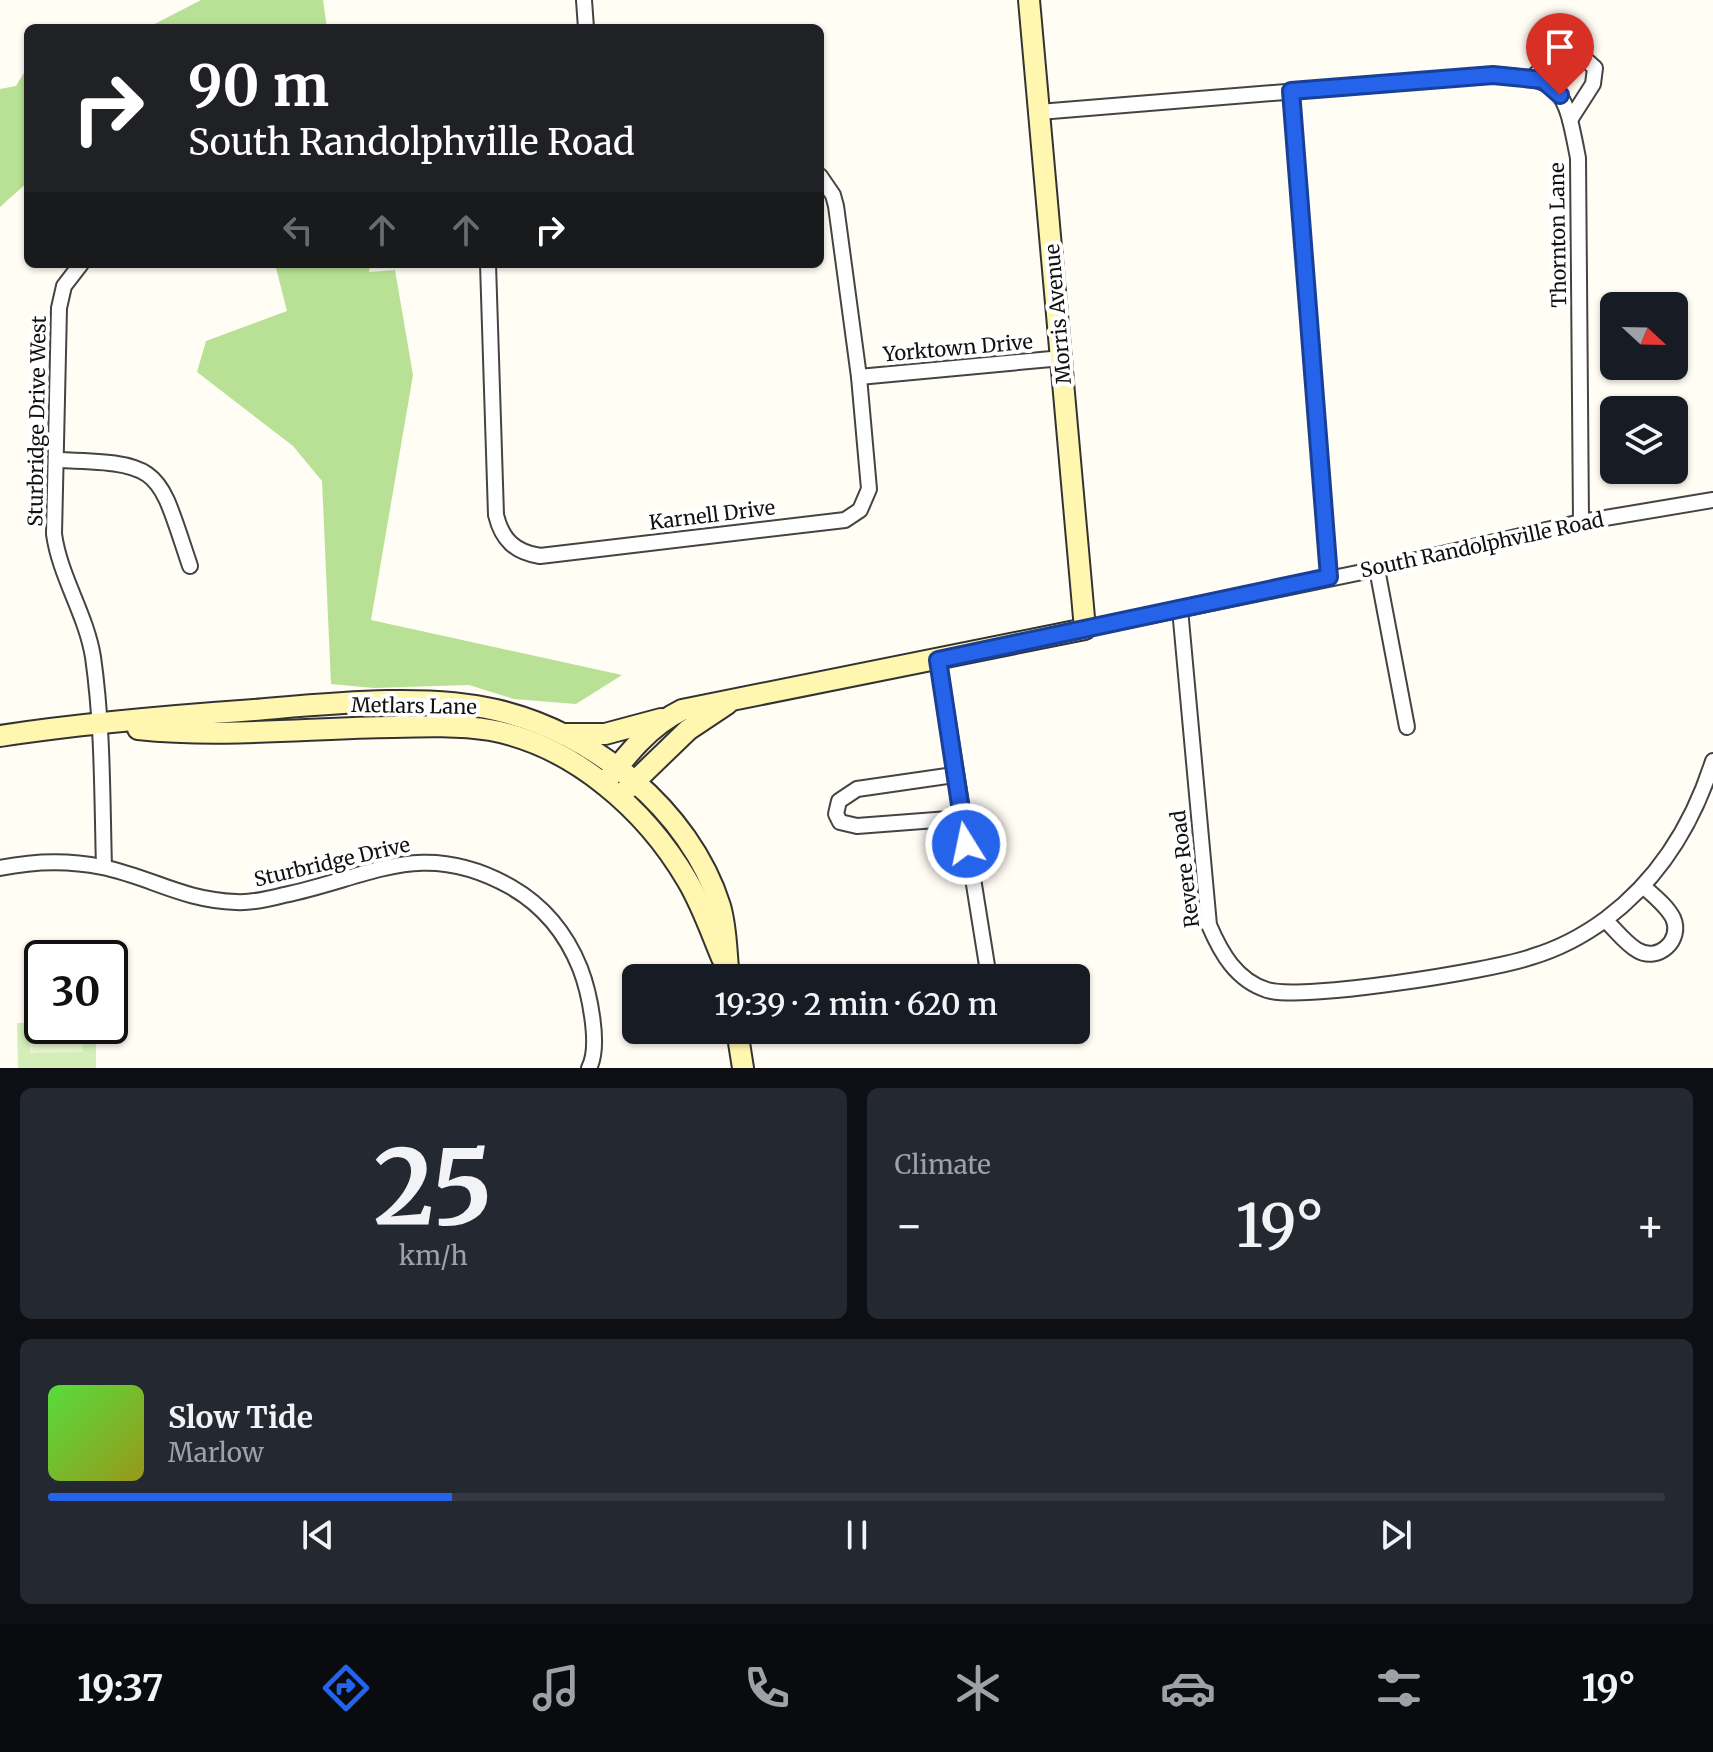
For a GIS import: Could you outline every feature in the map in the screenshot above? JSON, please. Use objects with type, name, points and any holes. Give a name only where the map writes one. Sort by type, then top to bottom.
[{"type":"main road","name":"Morris Avenue","points":[[1029,0],[1085,629]]},
{"type":"main road","name":"South Randolphville Road","points":[[619,783],[634,747],[669,716],[698,705],[735,701],[1085,629]]},
{"type":"main road","name":"South Randolphville Road","points":[[619,783],[688,730],[735,701]]},
{"type":"main road","name":"Metlars Lane","points":[[0,736],[279,708],[422,703],[462,704],[496,710],[562,734],[619,783],[683,873],[704,912],[725,964]]},
{"type":"main road","points":[[562,734],[605,734],[669,716]]},
{"type":"main road","name":"Metlars Lane","points":[[100,725],[194,735],[374,727],[489,730],[540,746],[619,783]]},
{"type":"main road","points":[[739,1044],[743,1068]]},
{"type":"street","points":[[584,0],[586,24]]},
{"type":"street","points":[[1039,112],[1493,75],[1532,78],[1558,53],[1576,51],[1595,68],[1593,84],[1570,120]]},
{"type":"street","name":"Thornton Lane","points":[[1532,78],[1543,80],[1560,95],[1570,120],[1578,158],[1581,522]]},
{"type":"street","points":[[1291,91],[1329,577]]},
{"type":"street","name":"Karnell Drive","points":[[488,268],[496,515],[499,528],[509,544],[522,553],[540,556],[852,517],[866,501],[869,489],[859,377],[836,206],[824,181]]},
{"type":"street","name":"Sturbridge Drive West","points":[[78,268],[64,286],[59,308],[54,534],[57,555],[90,645],[100,725],[104,867]]},
{"type":"street","name":"Yorktown Drive","points":[[859,377],[1062,358]]},
{"type":"street","points":[[56,460],[115,462],[151,474],[162,486],[190,566]]},
{"type":"street","name":"South Randolphville Road","points":[[1085,629],[1377,569],[1581,522],[1713,500]]},
{"type":"street","points":[[1377,569],[1407,727]]},
{"type":"street","name":"Revere Road","points":[[1180,609],[1209,925],[1222,956],[1241,974],[1268,990],[1313,993],[1506,965],[1563,945],[1605,920],[1660,868],[1689,822],[1713,761]]},
{"type":"street","points":[[938,660],[987,964]]},
{"type":"street","points":[[954,775],[857,789],[839,801],[836,814],[840,822],[857,826],[962,818]]},
{"type":"street","name":"Sturbridge Drive","points":[[0,868],[28,862],[65,862],[104,867],[182,895],[241,902],[301,892],[373,870],[424,861],[449,863],[496,879],[542,909],[570,945],[588,993],[594,1053],[589,1068]]},
{"type":"street","points":[[1605,920],[1636,950],[1651,954],[1666,948],[1675,933],[1672,916],[1643,886]]},
{"type":"green space","points":[[201,0],[323,0],[326,24],[155,24]]},
{"type":"green space","points":[[24,73],[24,186],[0,207],[0,89],[16,86]]},
{"type":"green space","points":[[276,268],[370,268],[369,272],[395,270],[413,375],[371,620],[622,675],[576,704],[514,699],[469,685],[374,688],[331,684],[322,481],[293,446],[197,372],[206,341],[287,311]]},
{"type":"green space","points":[[17,1023],[24,1023],[24,1044],[96,1044],[96,1068],[18,1068]]},
{"type":"green space","points":[[30,1044],[83,1044],[83,1052],[30,1053]]},
{"type":"route","points":[[966,844],[938,660],[1329,577],[1291,91],[1493,75],[1543,80],[1560,95]]}]
